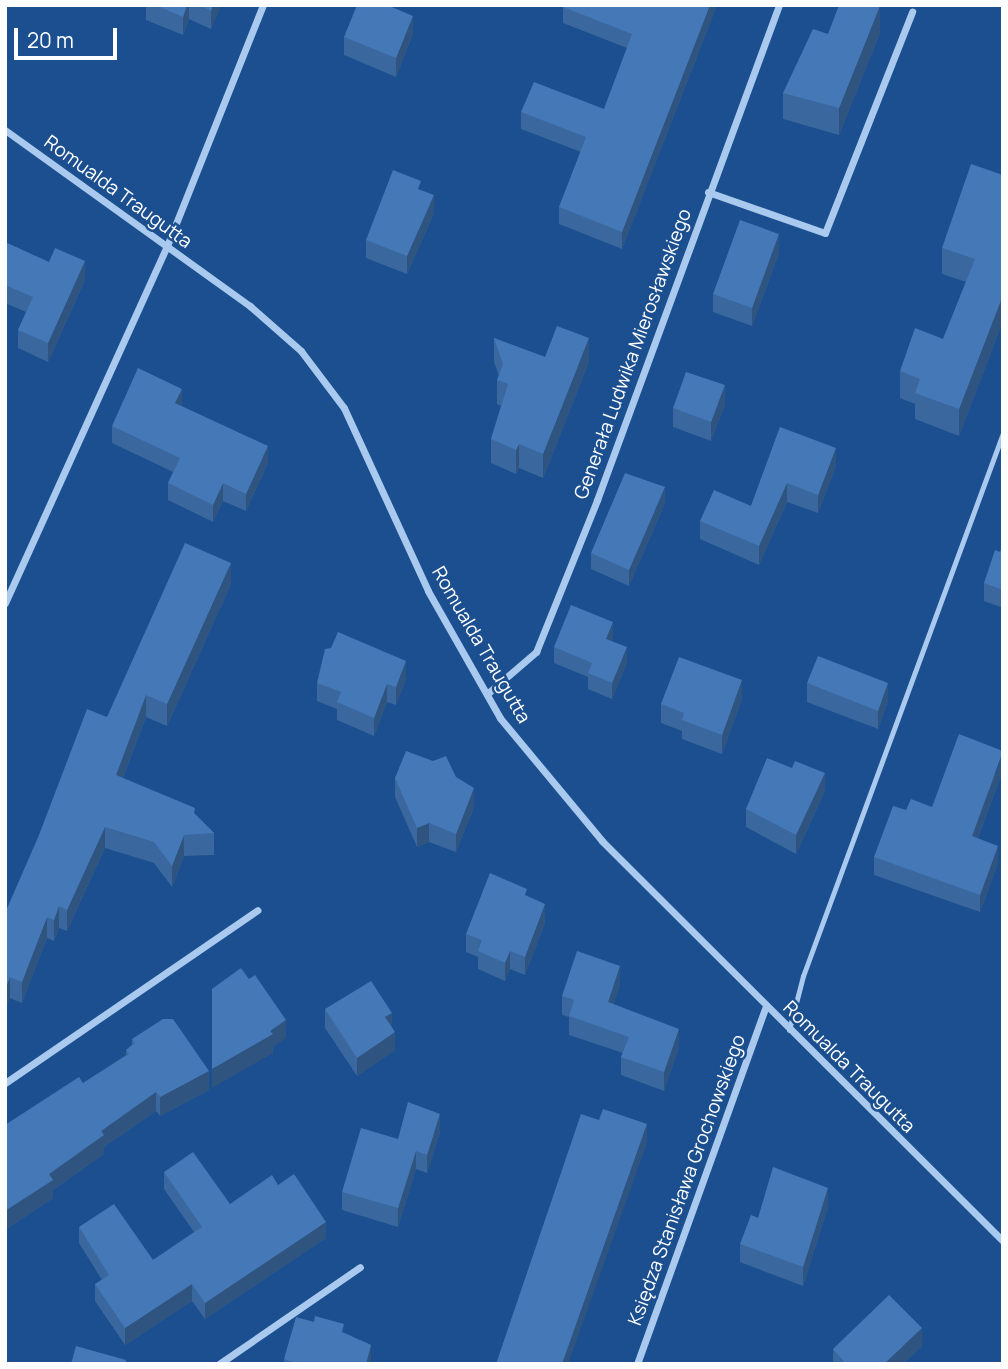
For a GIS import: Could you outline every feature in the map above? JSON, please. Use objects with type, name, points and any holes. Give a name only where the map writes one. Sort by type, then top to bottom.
[{"type":"street","points":[[5,603],[167,246],[263,5]]},
{"type":"street","name":"Generała Ludwika Mierosławskiego","points":[[486,694],[536,652],[597,500],[708,192],[779,5]]},
{"type":"street","points":[[708,192],[825,233],[912,12]]},
{"type":"street","name":"Romualda Traugutta","points":[[5,130],[250,306],[301,351],[344,408],[428,591],[500,718],[602,841],[765,1007],[1003,1241]]},
{"type":"street","points":[[5,1083],[258,910]]},
{"type":"street","name":"Księdza Stanisława Grochowskiego","points":[[638,1364],[765,1007]]},
{"type":"street","points":[[219,1364],[360,1267]]},
{"type":"lane","points":[[789,1030],[803,976],[1003,433]]},
{"type":"building","points":[[155,5],[187,5],[183,17]]},
{"type":"building","points":[[199,5],[213,5],[211,11]]},
{"type":"building","points":[[357,5],[387,5],[413,16],[396,58],[344,37]]},
{"type":"building","points":[[563,5],[710,5],[622,232],[559,207],[586,137],[521,112],[534,82],[604,109],[632,34]]},
{"type":"building","points":[[839,5],[880,6],[839,108],[783,93],[813,29],[828,34]]},
{"type":"building","points":[[971,164],[1003,175],[1003,295],[959,409],[915,393],[920,379],[900,371],[915,328],[943,339],[975,259],[942,248]]},
{"type":"building","points":[[393,170],[421,181],[418,189],[434,195],[407,256],[366,240]]},
{"type":"building","points":[[740,220],[779,234],[752,308],[713,294]]},
{"type":"building","points":[[5,242],[49,262],[55,248],[85,261],[48,343],[18,330],[33,297],[5,285]]},
{"type":"building","points":[[557,326],[589,338],[543,454],[519,444],[516,450],[491,439],[508,384],[497,380],[503,364],[494,338],[545,357]]},
{"type":"building","points":[[138,368],[182,389],[175,403],[268,446],[246,494],[223,483],[213,505],[168,483],[180,458],[112,426]]},
{"type":"building","points":[[686,372],[725,385],[711,422],[673,408]]},
{"type":"building","points":[[780,427],[836,448],[818,495],[787,483],[759,546],[700,521],[714,490],[751,506]]},
{"type":"building","points":[[625,473],[665,487],[629,570],[591,553]]},
{"type":"building","points":[[185,543],[231,563],[167,704],[146,695],[116,775],[195,808],[194,813],[214,833],[184,835],[172,866],[154,842],[105,827],[67,910],[59,906],[54,920],[47,917],[22,982],[10,977],[5,990],[5,913],[39,835],[87,709],[107,717]]},
{"type":"building","points":[[1003,543],[1003,590],[984,583],[995,550],[1000,552]]},
{"type":"building","points":[[571,605],[613,622],[606,639],[627,647],[612,683],[588,673],[592,663],[554,647]]},
{"type":"building","points":[[338,632],[406,661],[396,687],[387,684],[374,718],[337,702],[341,692],[317,683],[325,649],[331,648]]},
{"type":"building","points":[[818,656],[888,683],[878,711],[807,683]]},
{"type":"building","points":[[679,657],[742,680],[722,735],[682,720],[684,713],[661,704]]},
{"type":"building","points":[[959,734],[1003,751],[972,836],[998,846],[980,895],[874,857],[893,806],[906,810],[911,799],[932,807]]},
{"type":"building","points":[[406,751],[433,761],[446,756],[456,777],[474,788],[456,834],[429,823],[417,828],[395,778]]},
{"type":"building","points":[[767,758],[792,768],[795,761],[825,773],[796,835],[746,809]]},
{"type":"building","points":[[490,873],[527,889],[525,895],[545,904],[525,957],[510,951],[505,963],[478,951],[482,940],[466,934]]},
{"type":"building","points":[[577,951],[620,966],[608,1002],[679,1029],[664,1072],[621,1057],[629,1037],[569,1016],[574,1000],[562,996]]},
{"type":"building","points":[[241,968],[249,979],[255,975],[286,1020],[270,1031],[273,1034],[212,1069],[212,989]]},
{"type":"building","points":[[371,981],[392,1013],[385,1017],[395,1032],[357,1058],[325,1009]]},
{"type":"building","points":[[163,1019],[173,1019],[209,1071],[160,1097],[156,1092],[101,1131],[104,1135],[49,1174],[53,1180],[5,1211],[5,1125],[79,1077],[83,1083],[129,1054],[126,1050],[135,1043],[132,1039]]},
{"type":"building","points":[[408,1102],[440,1114],[427,1155],[416,1151],[398,1208],[342,1192],[361,1128],[398,1139]]},
{"type":"building","points":[[603,1109],[647,1124],[562,1364],[496,1364],[581,1114],[599,1120]]},
{"type":"building","points":[[193,1152],[230,1204],[272,1175],[278,1185],[294,1174],[326,1222],[205,1303],[192,1284],[125,1328],[95,1284],[109,1275],[79,1227],[114,1204],[153,1260],[202,1227],[164,1172]]},
{"type":"building","points":[[773,1167],[828,1188],[803,1267],[740,1244],[751,1215],[758,1218]]},
{"type":"building","points":[[889,1295],[922,1328],[884,1364],[846,1364],[833,1349]]},
{"type":"building","points":[[315,1316],[344,1324],[342,1332],[371,1345],[366,1364],[300,1364],[284,1359],[296,1317],[314,1322]]},
{"type":"building","points":[[76,1346],[126,1360],[125,1364],[71,1364]]}]
